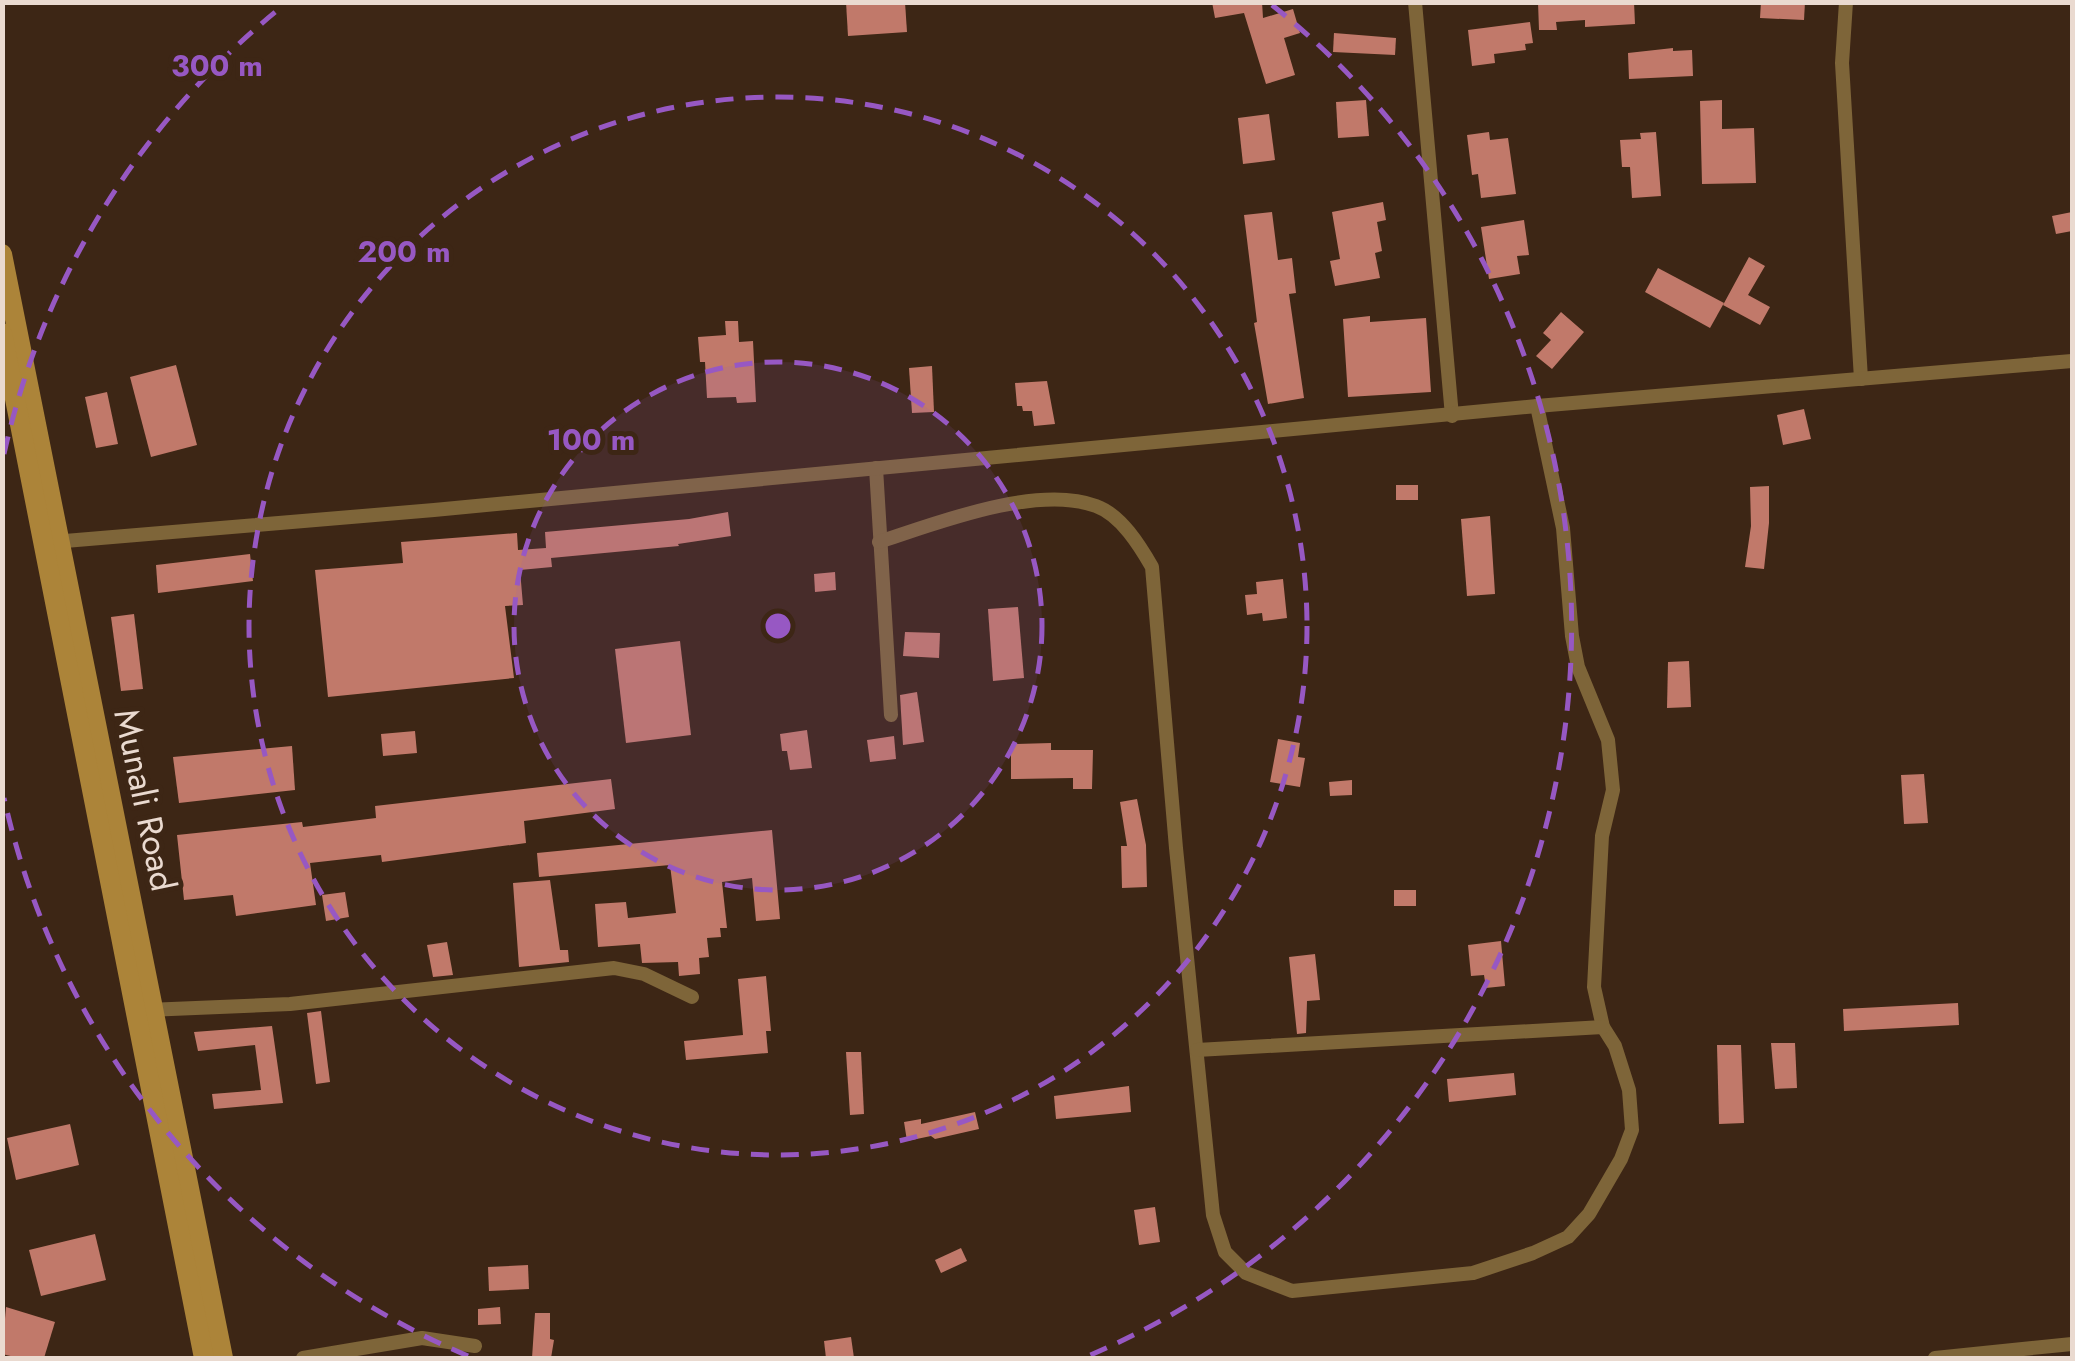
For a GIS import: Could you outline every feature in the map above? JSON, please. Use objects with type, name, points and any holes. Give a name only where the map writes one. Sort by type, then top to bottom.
[{"type":"main road","name":"Munali Road","points":[[2,254],[51,542],[145,1010],[223,1358]]},
{"type":"main road","name":"Munali Road","points":[[2,333],[51,542]]},
{"type":"main road","name":"Munali Road","points":[[145,1010],[204,1358]]},
{"type":"street","points":[[1415,2],[1452,416]]},
{"type":"street","points":[[1846,2],[1842,64],[1860,379]]},
{"type":"street","points":[[51,542],[2072,360]]},
{"type":"street","points":[[879,542],[1004,505],[1068,500],[1100,506],[1136,540],[1152,567],[1213,1216],[1225,1252],[1246,1273],[1292,1291],[1474,1273],[1568,1237],[1589,1214],[1632,1130],[1628,1090],[1615,1046],[1603,1027],[1594,987],[1602,836],[1613,790],[1608,740],[1578,667],[1563,528],[1537,406]]},
{"type":"street","points":[[876,468],[891,714]]},
{"type":"street","points":[[145,1010],[290,1004],[614,968],[644,974],[692,996]]},
{"type":"street","points":[[1197,1050],[1603,1027]]},
{"type":"street","points":[[303,1358],[422,1338],[475,1346]]},
{"type":"street","points":[[1935,1358],[2072,1344]]},
{"type":"building","points":[[846,2],[905,2],[907,32],[848,36]]},
{"type":"building","points":[[1212,2],[1262,2],[1263,18],[1293,9],[1300,33],[1284,38],[1295,75],[1266,84],[1244,13],[1215,18]]},
{"type":"building","points":[[1538,2],[1634,2],[1635,24],[1585,27],[1585,20],[1556,22],[1557,30],[1539,30]]},
{"type":"building","points":[[1761,2],[1805,2],[1804,20],[1760,18]]},
{"type":"building","points":[[1530,22],[1533,43],[1525,44],[1526,50],[1494,54],[1495,63],[1472,66],[1468,30]]},
{"type":"building","points":[[1334,33],[1396,38],[1395,55],[1333,52]]},
{"type":"building","points":[[1692,50],[1693,76],[1629,79],[1628,53]]},
{"type":"building","points":[[1366,100],[1369,136],[1338,138],[1336,102]]},
{"type":"building","points":[[1722,100],[1722,129],[1754,128],[1756,183],[1702,184],[1700,101]]},
{"type":"building","points":[[1269,114],[1275,160],[1243,164],[1238,118]]},
{"type":"building","points":[[1489,132],[1490,140],[1508,138],[1516,194],[1481,198],[1478,174],[1472,175],[1467,135]]},
{"type":"building","points":[[1656,132],[1661,196],[1632,198],[1630,167],[1622,167],[1620,140],[1641,139],[1640,133]]},
{"type":"building","points":[[1383,202],[1386,220],[1377,222],[1382,251],[1375,253],[1380,278],[1335,286],[1330,261],[1340,259],[1332,212]]},
{"type":"building","points":[[1272,212],[1278,260],[1292,258],[1296,293],[1289,294],[1304,398],[1268,404],[1254,323],[1257,322],[1244,215]]},
{"type":"building","points":[[2072,212],[2072,231],[2056,234],[2052,216]]},
{"type":"building","points":[[1524,220],[1529,255],[1517,256],[1520,274],[1489,279],[1481,227]]},
{"type":"building","points":[[1749,257],[1765,266],[1748,295],[1770,307],[1760,325],[1723,305]]},
{"type":"building","points":[[1658,268],[1724,303],[1710,328],[1645,292]]},
{"type":"building","points":[[1561,312],[1584,332],[1552,369],[1536,356],[1551,340],[1543,333]]},
{"type":"building","points":[[1370,316],[1370,322],[1426,318],[1431,392],[1348,397],[1343,319]]},
{"type":"building","points":[[725,321],[738,321],[739,342],[753,341],[756,402],[737,403],[736,397],[707,398],[705,362],[700,362],[698,337],[726,335]]},
{"type":"building","points":[[176,365],[197,445],[151,457],[130,377]]},
{"type":"building","points":[[932,366],[934,412],[912,413],[909,368]]},
{"type":"building","points":[[1047,381],[1055,424],[1034,426],[1032,411],[1017,406],[1015,383]]},
{"type":"building","points":[[107,392],[118,444],[96,448],[85,397]]},
{"type":"building","points":[[1804,409],[1811,439],[1783,445],[1777,415]]},
{"type":"building","points":[[1396,485],[1418,485],[1418,500],[1396,500]]},
{"type":"building","points":[[1769,486],[1764,569],[1745,567],[1751,526],[1750,487]]},
{"type":"building","points":[[728,512],[731,536],[679,546],[551,558],[552,567],[520,570],[523,605],[505,606],[514,678],[328,697],[315,570],[403,563],[401,542],[517,533],[518,550],[546,548],[545,532]]},
{"type":"building","points":[[1490,516],[1495,594],[1467,596],[1461,519]]},
{"type":"building","points":[[250,554],[253,581],[158,593],[156,565]]},
{"type":"building","points":[[835,572],[836,590],[815,592],[814,574]]},
{"type":"building","points":[[1283,579],[1287,618],[1263,621],[1262,613],[1247,615],[1245,595],[1257,594],[1256,582]]},
{"type":"building","points":[[1018,607],[1024,678],[993,681],[988,609]]},
{"type":"building","points":[[134,614],[143,689],[121,691],[111,617]]},
{"type":"building","points":[[905,632],[940,633],[939,658],[903,656]]},
{"type":"building","points":[[680,641],[691,735],[626,743],[615,649]]},
{"type":"building","points":[[1689,661],[1691,707],[1667,708],[1668,662]]},
{"type":"building","points":[[917,692],[924,742],[903,745],[900,695]]},
{"type":"building","points":[[807,730],[812,768],[790,770],[780,734]]},
{"type":"building","points":[[415,731],[417,753],[383,756],[381,734]]},
{"type":"building","points":[[894,736],[896,759],[870,762],[867,740]]},
{"type":"building","points":[[1278,739],[1300,743],[1298,757],[1305,758],[1300,787],[1270,782]]},
{"type":"building","points":[[1051,743],[1051,750],[1093,750],[1092,789],[1073,789],[1073,778],[1011,779],[1011,744]]},
{"type":"building","points":[[292,746],[295,790],[179,803],[173,757]]},
{"type":"building","points":[[1924,774],[1928,823],[1904,824],[1901,775]]},
{"type":"building","points":[[611,779],[615,809],[524,821],[526,843],[382,862],[381,855],[310,863],[316,905],[236,916],[233,895],[184,900],[177,835],[376,818],[375,806]]},
{"type":"building","points":[[1352,780],[1352,795],[1330,796],[1329,782]]},
{"type":"building","points":[[1137,799],[1146,845],[1147,887],[1122,888],[1121,846],[1127,846],[1120,802]]},
{"type":"building","points":[[772,830],[780,919],[756,921],[752,878],[722,882],[727,928],[720,928],[721,937],[707,938],[709,957],[699,958],[700,974],[679,976],[678,962],[642,963],[640,944],[598,947],[595,904],[626,902],[628,918],[676,913],[670,865],[539,877],[537,853]]},
{"type":"building","points":[[550,880],[560,950],[568,950],[569,962],[519,967],[513,883]]},
{"type":"building","points":[[1394,890],[1416,890],[1416,906],[1394,906]]},
{"type":"building","points":[[345,892],[349,917],[326,921],[322,895]]},
{"type":"building","points":[[1501,941],[1505,986],[1486,988],[1484,975],[1471,976],[1468,945]]},
{"type":"building","points":[[447,942],[453,975],[433,977],[427,945]]},
{"type":"building","points":[[1315,954],[1320,1000],[1307,1001],[1306,1033],[1297,1034],[1289,957]]},
{"type":"building","points":[[766,976],[771,1031],[766,1031],[768,1053],[686,1060],[684,1041],[743,1035],[738,979]]},
{"type":"building","points":[[1958,1003],[1959,1025],[1844,1031],[1843,1009]]},
{"type":"building","points":[[321,1011],[330,1082],[316,1084],[307,1013]]},
{"type":"building","points":[[272,1026],[283,1103],[214,1109],[212,1094],[261,1090],[255,1045],[198,1051],[194,1032]]},
{"type":"building","points":[[1771,1043],[1795,1043],[1797,1088],[1775,1089]]},
{"type":"building","points":[[1717,1045],[1741,1045],[1744,1123],[1719,1124]]},
{"type":"building","points":[[846,1052],[861,1052],[864,1114],[850,1115]]},
{"type":"building","points":[[1514,1073],[1516,1095],[1449,1102],[1447,1079]]},
{"type":"building","points":[[1129,1086],[1131,1112],[1056,1119],[1054,1096]]},
{"type":"building","points":[[975,1112],[979,1129],[907,1141],[904,1122],[921,1119],[921,1124]]},
{"type":"building","points":[[70,1124],[79,1165],[16,1180],[7,1138]]},
{"type":"building","points":[[1155,1207],[1160,1242],[1139,1245],[1134,1210]]},
{"type":"building","points":[[95,1234],[106,1280],[41,1296],[29,1250]]},
{"type":"building","points":[[961,1248],[967,1261],[941,1273],[935,1260]]},
{"type":"building","points":[[528,1265],[529,1289],[489,1291],[488,1267]]},
{"type":"building","points":[[6,1307],[55,1322],[44,1358],[2,1354]]},
{"type":"building","points":[[500,1307],[501,1324],[478,1325],[478,1309]]},
{"type":"building","points":[[535,1313],[550,1313],[550,1339],[554,1340],[551,1358],[532,1358]]},
{"type":"building","points":[[851,1337],[854,1358],[826,1358],[824,1341]]}]
